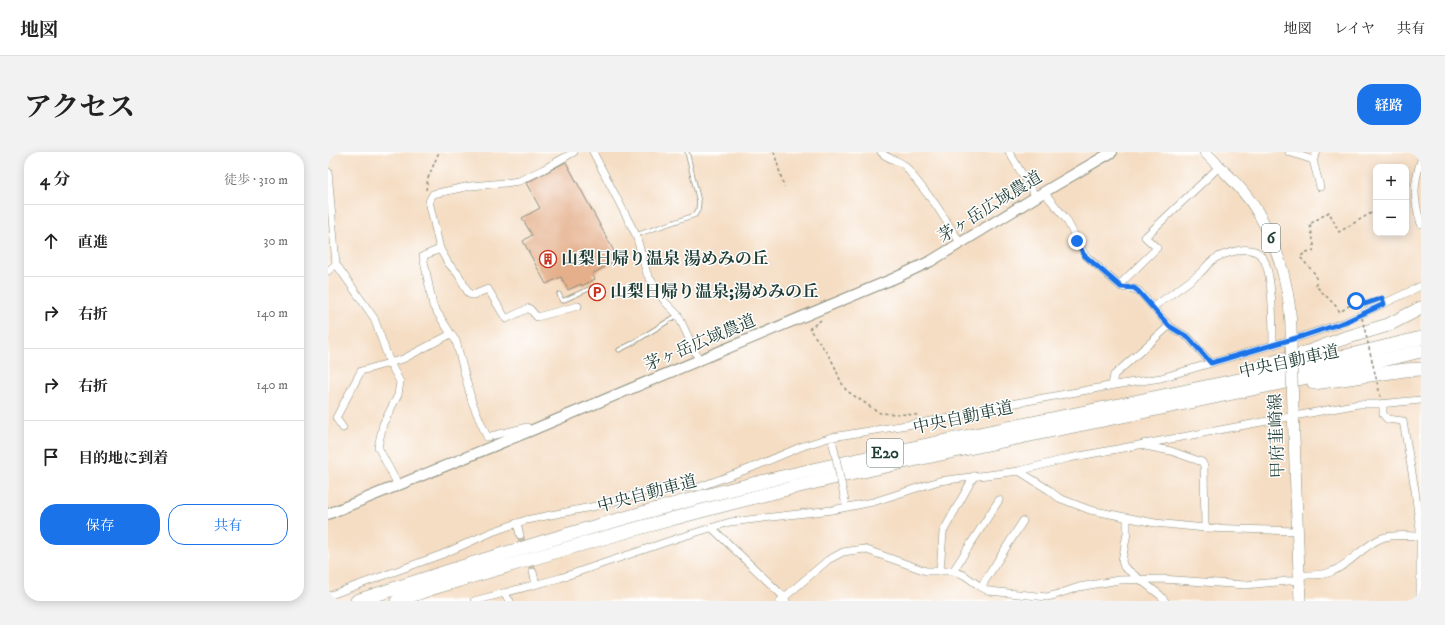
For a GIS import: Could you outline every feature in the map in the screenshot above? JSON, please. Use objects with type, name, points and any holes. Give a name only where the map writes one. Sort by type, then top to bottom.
[{"type":"highway","points":[[1150,398],[1311,351],[1342,339],[1388,325],[1421,308]]},
{"type":"highway","name":"中央自動車道","points":[[357,601],[541,542],[667,506],[782,477],[880,454],[1150,398],[1421,338]]},
{"type":"highway","name":"中央自動車道","points":[[397,601],[441,586],[654,523],[778,491],[883,466],[1198,400],[1421,351]]},
{"type":"highway","points":[[1198,400],[1405,370],[1421,369]]},
{"type":"main road","name":"甲府韮崎線","points":[[1204,152],[1219,166],[1257,210],[1275,246],[1285,277],[1291,327],[1300,601]]},
{"type":"street","points":[[574,152],[544,169],[518,181],[470,186],[432,194],[429,201],[440,249],[470,294],[473,295],[488,289],[506,319],[529,308],[538,317],[578,306]]},
{"type":"street","points":[[594,152],[636,235],[647,274],[665,302],[678,315],[699,360]]},
{"type":"street","points":[[882,152],[885,156],[901,162],[905,166],[936,205],[961,244]]},
{"type":"street","points":[[1009,152],[1040,194],[1066,219],[1084,255],[1121,287],[1134,288],[1138,291],[1154,307],[1169,326],[1189,338],[1211,363]]},
{"type":"street","name":"茅ヶ岳広域農道","points":[[328,514],[818,311],[932,261],[1040,194],[1112,152]]},
{"type":"street","points":[[1289,152],[1312,160]]},
{"type":"street","points":[[1317,152],[1312,160],[1320,187]]},
{"type":"street","points":[[1421,160],[1416,177],[1414,195],[1421,224]]},
{"type":"street","points":[[1119,285],[1157,248],[1145,237],[1219,166]]},
{"type":"street","points":[[328,172],[336,264],[374,318],[390,363],[400,382],[398,395],[383,424],[378,447],[398,485]]},
{"type":"street","points":[[440,249],[423,256],[433,306],[456,340],[472,402],[487,437],[527,427],[530,431]]},
{"type":"street","points":[[1154,307],[1202,272],[1213,260],[1226,254],[1249,249],[1257,252],[1263,258],[1265,263],[1273,319],[1273,345]]},
{"type":"street","points":[[1265,263],[1279,261]]},
{"type":"street","points":[[328,271],[336,264]]},
{"type":"street","points":[[328,596],[443,554],[492,532],[526,520],[606,504],[653,489],[699,487],[751,468],[803,446],[1112,385],[1160,378],[1273,345],[1291,343],[1345,322],[1421,286]]},
{"type":"street","points":[[1112,385],[1114,375],[1169,326]]},
{"type":"street","points":[[343,428],[336,418],[361,371],[403,359],[451,334]]},
{"type":"street","points":[[474,601],[560,578],[730,522],[846,504],[873,502],[939,481],[1019,471],[1069,458],[1293,413],[1382,401],[1421,400]]},
{"type":"street","points":[[1382,401],[1383,414],[1387,419],[1403,421],[1416,490],[1420,536],[1420,601]]},
{"type":"street","points":[[832,440],[846,504]]},
{"type":"street","points":[[1145,443],[1145,446],[1171,451],[1202,462],[1204,466],[1205,528]]},
{"type":"street","points":[[1019,471],[1059,498],[1090,510],[1155,523],[1205,528],[1297,531]]},
{"type":"street","points":[[940,572],[943,532],[974,476]]},
{"type":"street","points":[[954,571],[999,500]]},
{"type":"street","points":[[1127,517],[1127,533],[1122,561],[1124,567],[1160,595],[1165,601]]},
{"type":"street","points":[[980,587],[1023,521]]},
{"type":"street","points":[[517,523],[520,535]]},
{"type":"street","points":[[712,528],[783,600],[828,560],[843,552],[864,549],[926,571],[954,571],[964,574],[980,587],[989,591],[1047,597],[1055,596],[1079,587],[1120,580],[1162,579],[1245,585],[1326,574],[1334,571],[1368,546],[1382,538],[1396,535],[1420,536]]},
{"type":"street","points":[[533,572],[536,584]]},
{"type":"street","points":[[503,593],[510,601]]},
{"type":"lane","points":[[636,235],[695,215],[698,210],[699,202],[687,152]]},
{"type":"lane","points":[[558,294],[562,300],[590,288],[598,292]]},
{"type":"lane","points":[[618,350],[631,344],[678,315]]},
{"type":"path","points":[[429,201],[425,187],[439,152]]},
{"type":"path","points":[[774,152],[784,188]]},
{"type":"path","points":[[1370,302],[1365,304],[1361,301],[1356,301],[1340,312],[1316,286],[1316,275],[1300,256],[1306,252],[1312,251],[1314,246],[1310,224],[1329,212],[1339,232],[1373,212]]},
{"type":"path","points":[[818,311],[822,319],[809,329],[824,348],[834,365],[843,387],[880,412],[918,415],[922,417],[925,422]]},
{"type":"path","points":[[1362,318],[1382,401]]},
{"type":"building","points":[[566,162],[616,255],[610,264],[592,274],[595,279],[582,286],[581,284],[568,290],[561,277],[546,284],[523,241],[532,235],[522,218],[540,208],[526,183]]},
{"type":"tunnel","points":[[520,535],[533,572]]},
{"type":"place","name":"山梨日帰り温泉 湯めみの丘","points":[[548,259]]},
{"type":"place","name":"山梨日帰り温泉;湯めみの丘","points":[[597,292]]},
{"type":"route","points":[[1077,241],[1084,255],[1121,287],[1134,288],[1138,291],[1154,307],[1169,326],[1189,338],[1211,363],[1345,322],[1384,304],[1382,298],[1365,304],[1361,301],[1356,301]]}]
